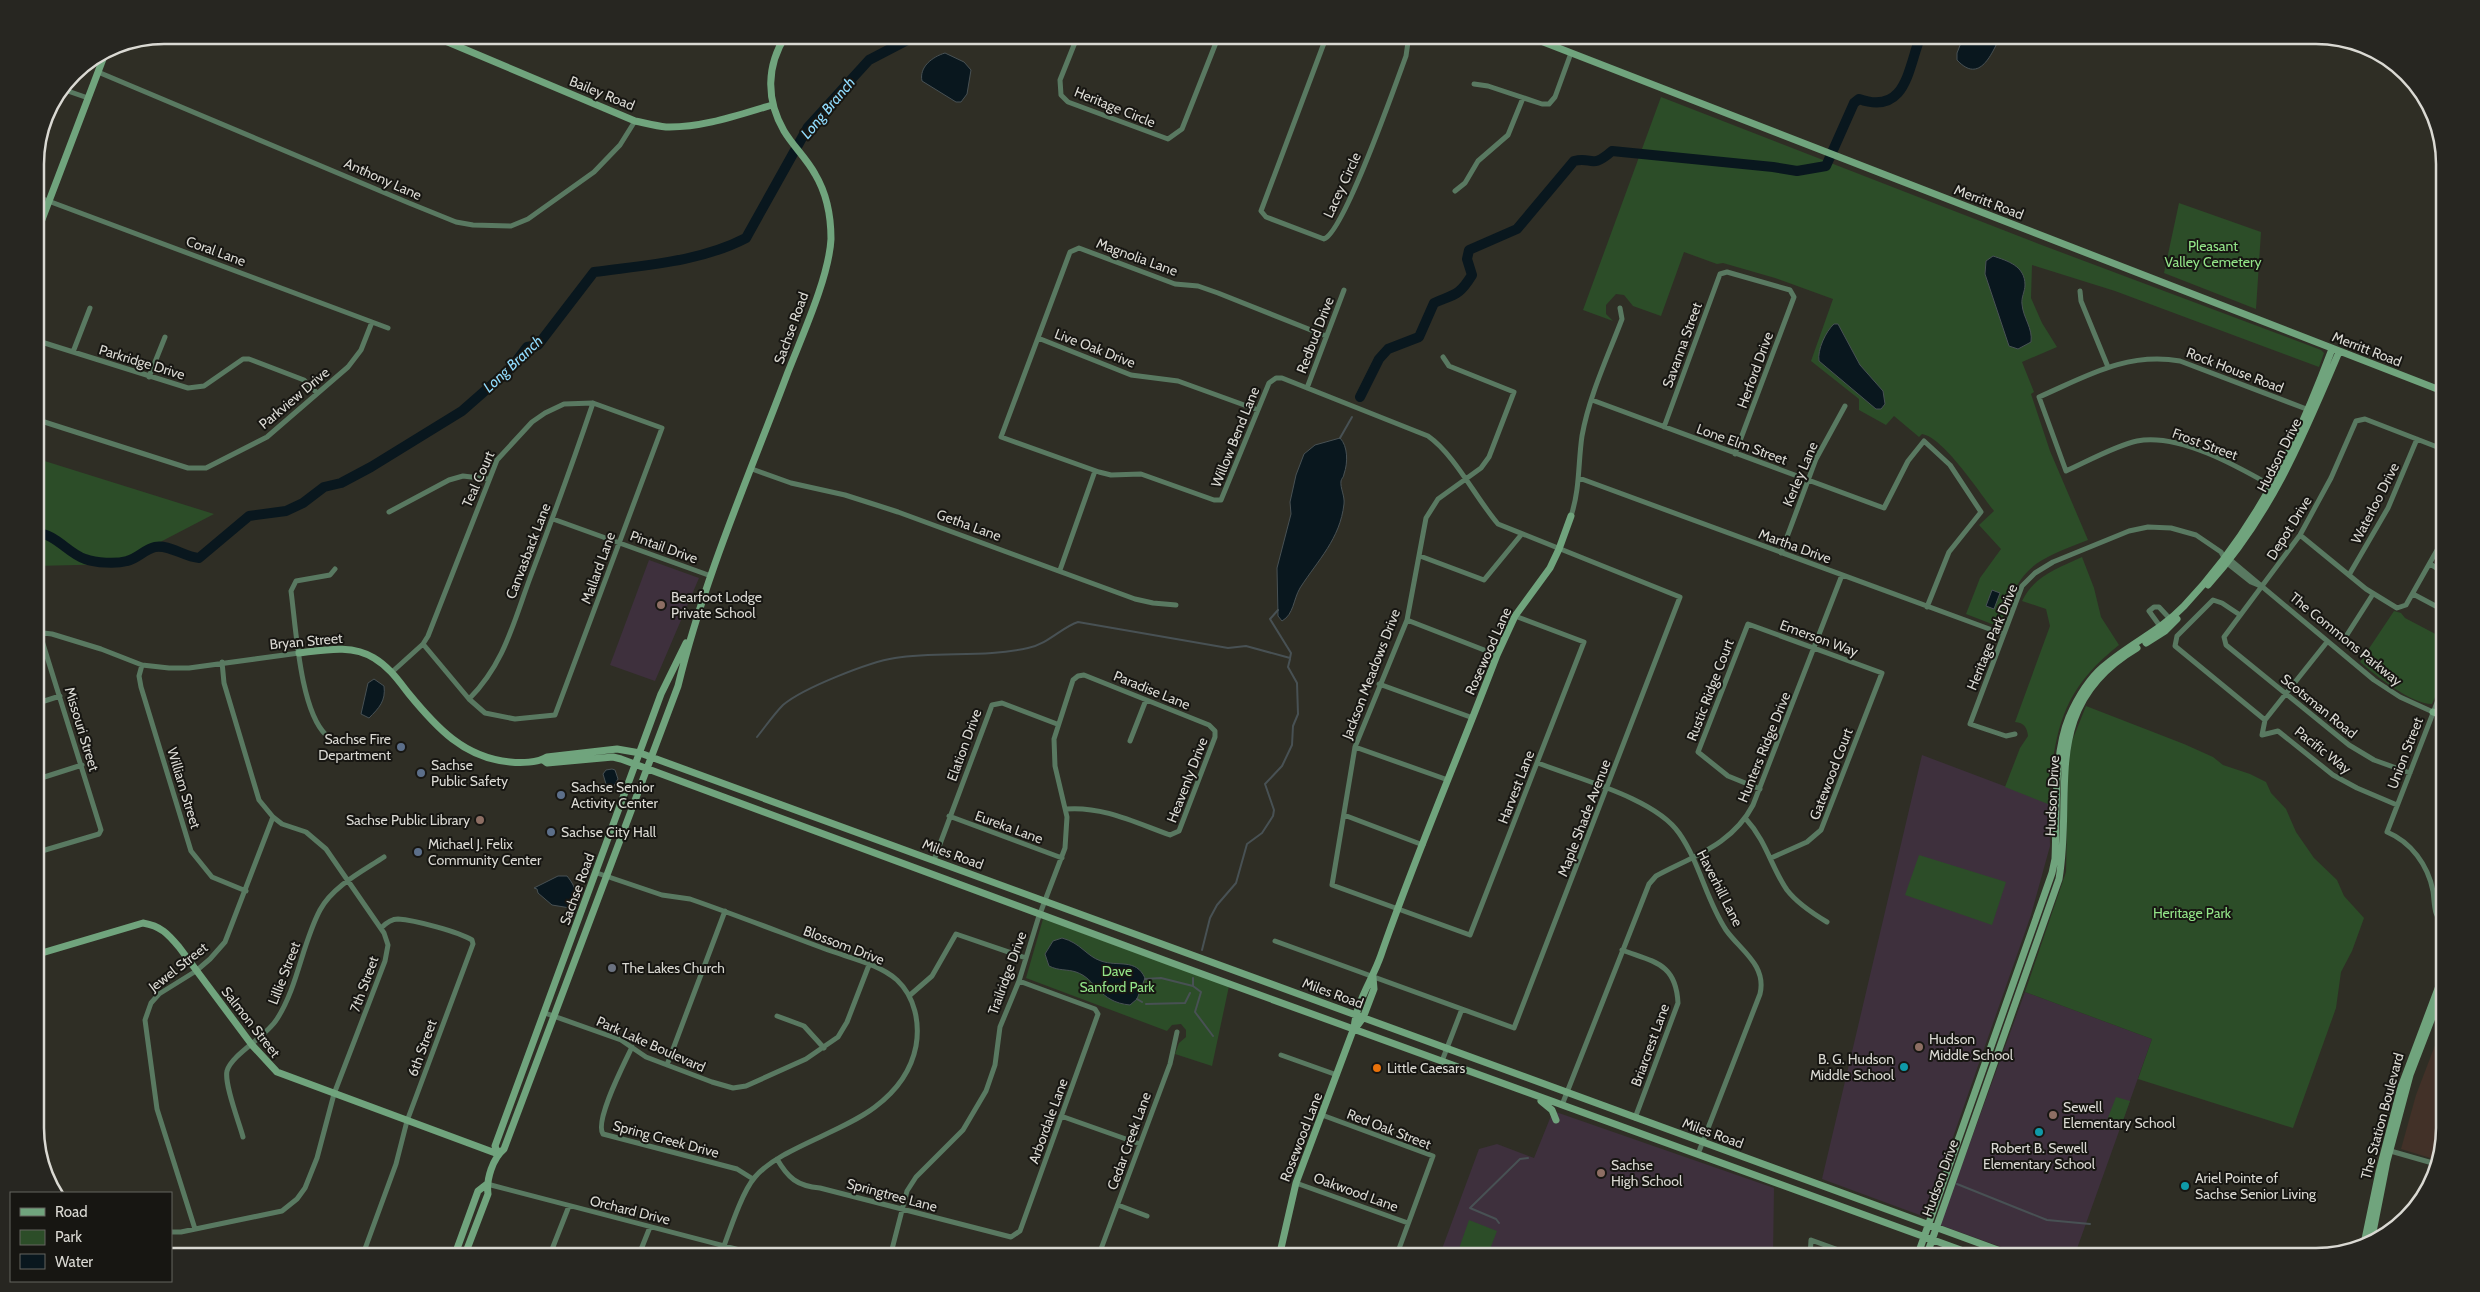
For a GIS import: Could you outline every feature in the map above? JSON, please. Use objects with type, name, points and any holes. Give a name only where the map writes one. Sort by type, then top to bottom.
[{"type":"main road","name":"Bailey Road","points":[[452,44],[635,121],[665,127],[690,125],[772,105]]},
{"type":"main road","name":"Sachse Road","points":[[457,1248],[478,1191],[486,1184],[498,1154],[504,1149],[678,686],[691,634],[711,576],[827,264],[830,246],[830,219],[827,202],[815,174],[785,132],[772,105],[770,84],[772,66],[782,44]]},
{"type":"main road","name":"Merritt Road","points":[[1547,44],[2436,389]]},
{"type":"main road","points":[[44,214],[102,61]]},
{"type":"main road","name":"Hudson Drive","points":[[1929,1248],[2059,879],[2062,862],[2064,765],[2068,738],[2073,722],[2086,696],[2109,668],[2162,630],[2228,560],[2275,488],[2319,404],[2335,350]]},
{"type":"main road","name":"Hudson Drive","points":[[2275,488],[2335,350]]},
{"type":"main road","name":"Rosewood Lane","points":[[1281,1248],[1296,1183],[1338,1075],[1354,1029],[1355,1014],[1365,986],[1373,977],[1397,909],[1497,655],[1515,616],[1550,568],[1571,516]]},
{"type":"main road","name":"Hudson Drive","points":[[1920,1248],[2052,873],[2061,745],[2068,719],[2086,688],[2102,668],[2162,630]]},
{"type":"main road","name":"Sachse Road","points":[[498,1154],[495,1146],[636,764],[662,694],[691,634]]},
{"type":"main road","name":"Bryan Street","points":[[299,653],[336,649],[356,650],[373,657],[392,672],[428,717],[453,742],[482,758],[517,763],[542,760],[547,757],[617,749],[640,754]]},
{"type":"main road","name":"Miles Road","points":[[640,754],[853,830],[1992,1248]]},
{"type":"main road","name":"Bryan Street","points":[[542,760],[548,763],[613,757],[636,764]]},
{"type":"main road","name":"Miles Road","points":[[636,764],[1172,963],[1830,1201],[1955,1248]]},
{"type":"main road","points":[[848,843],[853,830]]},
{"type":"main road","name":"Salmon Street","points":[[44,952],[143,923],[154,924],[166,932],[252,1045],[277,1072],[498,1154]]},
{"type":"main road","points":[[1172,963],[1177,949]]},
{"type":"main road","name":"Rosewood Lane","points":[[1354,1029],[1363,1018],[1374,989],[1373,977]]},
{"type":"main road","name":"The Station Boulevard","points":[[2366,1237],[2401,1087],[2436,994]]},
{"type":"main road","name":"The Station Boulevard","points":[[2371,1234],[2387,1150],[2410,1075],[2436,1007]]},
{"type":"main road","points":[[1530,1094],[1548,1105],[1556,1120]]},
{"type":"main road","name":"Sachse Road","points":[[467,1248],[488,1194],[486,1184]]},
{"type":"main road","points":[[1830,1201],[1834,1190]]},
{"type":"street","name":"Heritage Circle","points":[[1074,44],[1060,80],[1061,95],[1068,102],[1168,139],[1182,129],[1215,44]]},
{"type":"street","name":"Lacey Circle","points":[[1325,44],[1261,211],[1264,216],[1324,239],[1332,233],[1358,182],[1406,56],[1408,44]]},
{"type":"street","points":[[1474,84],[1488,86],[1542,104],[1553,102],[1571,54]]},
{"type":"street","name":"Anthony Lane","points":[[98,72],[414,206],[456,222],[489,227],[511,226],[528,219],[567,193],[606,162],[635,121]]},
{"type":"street","points":[[69,91],[88,98]]},
{"type":"street","points":[[1456,191],[1466,183],[1478,161],[1508,135],[1523,98]]},
{"type":"street","name":"Coral Lane","points":[[44,199],[388,328]]},
{"type":"street","name":"Magnolia Lane","points":[[1001,437],[1070,252],[1076,248],[1167,282],[1198,286],[1218,293],[1326,336]]},
{"type":"street","name":"Herford Drive","points":[[1724,272],[1790,290],[1794,297],[1735,454]]},
{"type":"street","name":"Savanna Street","points":[[1664,427],[1720,274],[1724,272]]},
{"type":"street","name":"Redbud Drive","points":[[1306,388],[1344,290]]},
{"type":"street","points":[[2080,291],[2081,301],[2108,367]]},
{"type":"street","points":[[73,352],[90,308]]},
{"type":"street","name":"Rosewood Lane","points":[[1571,516],[1579,478],[1582,435],[1592,400],[1622,318],[1620,308]]},
{"type":"street","name":"Parkview Drive","points":[[44,421],[157,459],[198,469],[218,462],[267,437],[348,367],[361,350],[372,322]]},
{"type":"street","points":[[149,377],[164,337]]},
{"type":"street","name":"Live Oak Drive","points":[[1038,338],[1130,375],[1178,381],[1258,410]]},
{"type":"street","name":"Parkridge Drive","points":[[44,343],[180,387],[204,386],[243,359],[249,359],[304,380],[317,393]]},
{"type":"street","name":"Jackson Meadows Drive","points":[[1397,909],[1332,885],[1355,747],[1406,620],[1426,518],[1438,499],[1481,468],[1489,457],[1514,392],[1449,366],[1443,357]]},
{"type":"street","name":"Rock House Road","points":[[2066,471],[2038,397],[2129,360],[2146,358],[2180,361],[2309,410]]},
{"type":"street","name":"Willow Bend Lane","points":[[1001,437],[1096,471],[1111,474],[1140,474],[1214,500],[1221,500],[1269,382],[1276,378],[1428,436],[1440,444],[1480,503],[1498,524],[1559,549]]},
{"type":"street","name":"Lone Elm Street","points":[[1592,400],[1884,508],[1908,462],[1924,441],[1950,465],[1981,512],[1949,552],[1927,607]]},
{"type":"street","name":"Teal Court","points":[[392,672],[423,644],[437,618],[488,478],[504,449],[544,413],[575,402],[593,403],[662,428]]},
{"type":"street","name":"Canvasback Lane","points":[[469,699],[485,682],[500,658],[553,519],[593,403]]},
{"type":"street","name":"Kerley Lane","points":[[1781,552],[1816,459],[1846,406]]},
{"type":"street","name":"Depot Drive","points":[[2224,640],[2225,634],[2263,588],[2300,534],[2328,486],[2359,419],[2365,419],[2417,439]]},
{"type":"street","name":"Mallard Lane","points":[[469,699],[477,707],[495,716],[515,719],[555,715],[662,428]]},
{"type":"street","points":[[2417,439],[2436,446]]},
{"type":"street","name":"Waterloo Drive","points":[[2349,575],[2388,508],[2417,439]]},
{"type":"street","name":"Frost Street","points":[[2066,471],[2136,441],[2155,440],[2172,442],[2193,449],[2240,468],[2275,488]]},
{"type":"street","name":"Getha Lane","points":[[752,469],[791,483],[845,495],[898,512],[1135,598],[1153,603],[1176,604]]},
{"type":"street","points":[[1060,570],[1096,471]]},
{"type":"street","points":[[389,512],[449,480],[463,476],[488,478]]},
{"type":"street","name":"Martha Drive","points":[[1579,478],[2003,634]]},
{"type":"street","name":"Pintail Drive","points":[[553,519],[711,576]]},
{"type":"street","name":"Heritage Park Drive","points":[[2015,734],[2006,736],[1970,724],[2022,586],[2035,573],[2053,562],[2129,531],[2148,527],[2170,528],[2196,536],[2214,546],[2228,560]]},
{"type":"street","points":[[2300,534],[2373,594],[2394,607],[2400,608],[2406,605],[2436,553]]},
{"type":"street","points":[[1420,556],[1484,580],[1521,535]]},
{"type":"street","name":"Maple Shade Avenue","points":[[1275,941],[1514,1028],[1680,597],[1634,580],[1622,572],[1559,549]]},
{"type":"street","name":"The Commons Parkway","points":[[2228,560],[2251,582],[2263,588],[2387,690],[2433,712]]},
{"type":"street","points":[[2430,564],[2436,568]]},
{"type":"street","points":[[326,735],[317,727],[306,690],[299,653],[292,586],[296,581],[330,575],[335,569]]},
{"type":"street","name":"Hunters Ridge Drive","points":[[1562,1105],[1649,884],[1656,876],[1723,841],[1746,819],[1760,789],[1842,575]]},
{"type":"street","points":[[2343,641],[2373,594]]},
{"type":"street","points":[[2412,594],[2436,606]]},
{"type":"street","points":[[2240,615],[2222,603],[2213,600],[2178,636],[2175,642],[2177,649],[2265,720],[2327,642]]},
{"type":"street","points":[[2162,630],[2149,611],[2154,607],[2159,607],[2171,621]]},
{"type":"street","name":"Harvest Lane","points":[[1397,909],[1470,935],[1584,642],[1515,616]]},
{"type":"street","points":[[1406,620],[1497,655]]},
{"type":"street","name":"Emerson Way","points":[[1748,624],[1882,673]]},
{"type":"street","name":"Rustic Ridge Court","points":[[1748,624],[1698,752],[1728,776],[1760,789]]},
{"type":"street","name":"Bryan Street","points":[[44,633],[102,649],[142,665],[189,668],[299,653]]},
{"type":"street","name":"Scotsman Road","points":[[2224,640],[2226,645],[2349,745],[2374,760],[2410,773]]},
{"type":"street","points":[[423,644],[469,699]]},
{"type":"street","name":"Missouri Street","points":[[44,651],[82,765],[101,830],[99,834],[44,850]]},
{"type":"street","name":"7th Street","points":[[172,1232],[195,1229],[282,1210],[297,1199],[305,1188],[317,1158],[334,1094],[385,961],[388,945],[381,928],[326,849],[315,838],[273,818],[259,800],[228,698],[222,662]]},
{"type":"street","name":"William Street","points":[[142,665],[139,676],[141,687],[191,851],[212,877],[246,891]]},
{"type":"street","name":"Gatewood Court","points":[[1771,858],[1807,842],[1821,830],[1882,673]]},
{"type":"street","name":"Paradise Lane","points":[[1078,676],[1084,675],[1209,725],[1215,731]]},
{"type":"street","name":"Trailridge Drive","points":[[892,1248],[907,1191],[916,1178],[963,1130],[986,1091],[995,1065],[1000,1027],[1019,981],[1040,914],[1062,858],[1067,833],[1066,809],[1055,766],[1054,739],[1057,724],[1073,680],[1078,676]]},
{"type":"street","points":[[1380,684],[1473,718]]},
{"type":"street","points":[[44,701],[60,696]]},
{"type":"street","points":[[1130,741],[1146,700]]},
{"type":"street","name":"Elation Drive","points":[[934,860],[992,705],[1002,702],[1057,724]]},
{"type":"street","name":"Union Street","points":[[2436,704],[2387,832],[2403,841],[2422,863],[2432,886],[2436,916]]},
{"type":"street","name":"Pacific Way","points":[[2265,720],[2262,735],[2278,731],[2333,775],[2357,788],[2398,805]]},
{"type":"street","name":"Heavenly Drive","points":[[1066,809],[1086,808],[1102,810],[1170,836],[1175,835],[1179,831],[1216,737],[1215,731]]},
{"type":"street","points":[[1355,747],[1448,780]]},
{"type":"street","name":"Haverhill Lane","points":[[1538,763],[1649,806],[1667,820],[1680,834],[1725,928],[1756,966],[1762,986],[1698,1154]]},
{"type":"street","points":[[44,777],[82,765]]},
{"type":"street","points":[[1344,815],[1423,844]]},
{"type":"street","name":"Eureka Lane","points":[[949,816],[1062,858]]},
{"type":"street","name":"Jewel Street","points":[[195,1229],[157,1109],[145,1020],[151,1003],[159,994],[181,982],[210,960],[225,942],[273,818]]},
{"type":"street","points":[[1746,819],[1759,833],[1787,889],[1813,914],[1827,922]]},
{"type":"street","name":"Lillie Street","points":[[243,1137],[226,1078],[230,1066],[262,1038],[283,1009],[320,909],[335,892],[384,856]]},
{"type":"street","name":"Blossom Drive","points":[[596,873],[662,895],[681,896],[869,965],[898,982],[909,996],[918,1025],[918,1039],[908,1072],[895,1088],[858,1120],[777,1159],[753,1179],[724,1246]]},
{"type":"street","points":[[667,1065],[725,911]]},
{"type":"street","name":"6th Street","points":[[365,1248],[396,1164],[408,1121],[473,944],[472,940],[456,933],[398,920],[389,921],[381,928]]},
{"type":"street","points":[[909,996],[932,976],[956,934],[1026,958]]},
{"type":"street","name":"Briarcrest Lane","points":[[1622,950],[1660,964],[1668,971],[1677,986],[1678,1003],[1635,1118]]},
{"type":"street","name":"Park Lake Boulevard","points":[[544,1013],[621,1040],[646,1057],[733,1088],[746,1086],[774,1074],[824,1048],[838,1037],[847,1022],[869,965]]},
{"type":"street","name":"Arbordale Lane","points":[[1011,1237],[1020,1231],[1098,1014],[1094,1009],[1019,981]]},
{"type":"street","points":[[1442,1061],[1462,1009]]},
{"type":"street","points":[[777,1016],[804,1026],[824,1048]]},
{"type":"street","name":"Cedar Creek Lane","points":[[1101,1248],[1170,1064],[1178,1032]]},
{"type":"street","name":"Spring Creek Drive","points":[[632,1047],[618,1076],[600,1125],[603,1134],[737,1169],[753,1179]]},
{"type":"street","points":[[1280,1055],[1338,1075]]},
{"type":"street","name":"Red Oak Street","points":[[1322,1115],[1433,1156],[1399,1248]]},
{"type":"street","points":[[1062,1116],[1140,1144]]},
{"type":"street","points":[[2387,1150],[2431,1163]]},
{"type":"street","name":"Springtree Lane","points":[[777,1159],[786,1175],[809,1187],[820,1188],[1011,1237]]},
{"type":"street","name":"Oakwood Lane","points":[[1296,1183],[1408,1223]]},
{"type":"street","name":"Orchard Drive","points":[[486,1184],[732,1248]]},
{"type":"street","points":[[1118,1205],[1146,1216]]},
{"type":"street","points":[[553,1248],[569,1206]]},
{"type":"street","points":[[642,1248],[650,1227]]},
{"type":"street","points":[[1811,1248],[1811,1240],[1833,1248]]},
{"type":"shaded area","name":"Bearfoot Lodge Private School","points":[[649,560],[699,578],[655,681],[610,665]]},
{"type":"shaded area","name":"Hudson Middle School","points":[[1922,755],[2049,803],[2050,846],[2031,915],[1925,1217],[1822,1179]]},
{"type":"shaded area","name":"Sewell Elementary School","points":[[2025,992],[2152,1039],[2077,1248],[2004,1248],[1940,1225]]},
{"type":"shaded area","points":[[2436,1043],[2436,1136],[2432,1159],[2401,1149],[2416,1095]]},
{"type":"shaded area","name":"Sachse High School","points":[[1553,1111],[1774,1188],[1773,1248],[1442,1248],[1479,1149],[1497,1144],[1534,1158]]},
{"type":"green space","points":[[1661,97],[2039,244],[2321,350],[2324,353],[2319,367],[2115,291],[2032,265],[2031,298],[2042,323],[2057,347],[2022,362],[2034,392],[2031,394],[2050,451],[2088,540],[2053,554],[2030,569],[2015,590],[2000,625],[1997,626],[1966,614],[1980,578],[2001,549],[1979,525],[1994,511],[1961,467],[1931,437],[1922,434],[1919,437],[1894,416],[1886,425],[1859,410],[1859,399],[1811,361],[1833,299],[1775,278],[1723,263],[1717,264],[1684,252],[1661,316],[1633,306],[1624,295],[1616,294],[1606,305],[1606,314],[1613,321],[1583,310]]},
{"type":"green space","name":"Pleasant Valley Cemetery","points":[[2179,203],[2261,232],[2256,309],[2164,273]]},
{"type":"green space","points":[[44,461],[214,514],[118,564],[44,566]]},
{"type":"green space","points":[[2082,557],[2094,588],[2101,617],[2119,645],[2099,662],[2072,697],[2058,735],[2048,804],[2005,787],[2020,748],[2028,736],[2024,726],[2021,723],[2015,722],[2050,626],[2046,609],[2022,601],[2027,592],[2040,579],[2055,569]]},
{"type":"green space","points":[[2394,611],[2401,613],[2405,618],[2436,634],[2436,695],[2432,704],[2423,703],[2404,694],[2360,662]]},
{"type":"green space","name":"Heritage Park","points":[[2086,706],[2184,744],[2213,757],[2223,765],[2250,774],[2266,782],[2271,793],[2286,809],[2296,832],[2314,858],[2337,880],[2344,896],[2364,918],[2352,951],[2341,972],[2336,1008],[2293,1128],[2138,1079],[2152,1039],[2025,992],[2066,872],[2068,768],[2072,741]]},
{"type":"green space","points":[[1919,855],[2006,882],[1992,925],[1905,895]]},
{"type":"green space","name":"Dave Sanford Park","points":[[1043,919],[1229,986],[1212,1066],[1175,1054],[1179,1043],[1186,1037],[1186,1030],[1181,1024],[1172,1025],[1167,1031],[1026,978]]},
{"type":"green space","points":[[2116,1097],[2130,1101],[2120,1129],[2104,1128]]},
{"type":"green space","points":[[1469,1220],[1497,1231],[1490,1248],[1459,1248]]},
{"type":"water","points":[[1960,44],[1997,44],[1984,64],[1979,68],[1965,67],[1957,60]]},
{"type":"water","points":[[945,53],[964,62],[971,70],[967,94],[961,102],[956,102],[922,81],[923,71],[928,63]]},
{"type":"water","points":[[1993,256],[2015,265],[2022,273],[2024,279],[2025,287],[2022,304],[2031,332],[2031,342],[2018,349],[2009,346],[1985,274],[1986,261]]},
{"type":"water","points":[[1834,324],[1838,324],[1860,365],[1883,391],[1885,404],[1881,409],[1876,409],[1819,361],[1819,352],[1823,341]]},
{"type":"water","points":[[1340,438],[1345,445],[1347,455],[1344,476],[1341,481],[1344,501],[1342,517],[1333,539],[1300,588],[1289,615],[1282,621],[1278,616],[1277,568],[1291,514],[1290,502],[1296,475],[1304,454],[1315,445]]},
{"type":"water","points":[[1992,590],[2000,593],[1994,609],[1986,606]]},
{"type":"water","points":[[374,679],[384,686],[384,696],[379,707],[369,718],[361,714],[368,683]]},
{"type":"water","points":[[606,770],[615,770],[618,779],[609,794],[603,774]]},
{"type":"water","points":[[558,876],[567,876],[573,884],[575,899],[570,908],[552,905],[534,888]]},
{"type":"water","points":[[1062,938],[1069,940],[1101,961],[1132,965],[1137,968],[1145,978],[1137,999],[1130,1005],[1111,1000],[1083,975],[1049,966],[1045,954],[1053,941]]},
{"type":"waterway","name":"Long Branch","points":[[44,535],[79,556],[95,561],[112,563],[127,561],[155,547],[166,547],[199,558],[249,516],[286,511],[303,503],[324,487],[341,483],[371,467],[462,411],[511,368],[527,347],[538,345],[594,272],[691,257],[728,246],[746,238],[808,127],[869,60],[900,44]]},
{"type":"waterway","points":[[1360,397],[1379,359],[1388,349],[1419,337],[1434,303],[1456,294],[1464,287],[1472,275],[1467,259],[1469,250],[1517,229],[1574,161],[1599,160],[1612,151],[1797,171],[1826,166],[1854,103],[1859,99],[1875,102],[1887,101],[1896,95],[1908,74],[1918,44]]},
{"type":"waterway","points":[[1340,438],[1352,417]]},
{"type":"waterway","points":[[757,737],[783,705],[792,698],[853,670],[895,658],[995,653],[1028,648],[1042,643],[1078,622],[1228,648],[1246,646],[1290,658],[1291,653],[1270,619],[1278,610]]},
{"type":"waterway","points":[[1202,950],[1210,918],[1217,905],[1236,883],[1247,844],[1262,833],[1273,816],[1274,810],[1265,784],[1282,766],[1292,745],[1293,726],[1298,714],[1297,683],[1288,667],[1290,659]]},
{"type":"waterway","points":[[1145,979],[1161,978],[1193,986],[1193,978]]},
{"type":"waterway","points":[[1193,986],[1201,992],[1195,1012],[1213,1036]]},
{"type":"waterway","points":[[1146,1004],[1185,1003],[1190,993]]},
{"type":"waterway","points":[[1137,999],[1142,1002]]},
{"type":"waterway","points":[[1499,1223],[1496,1219],[1470,1208],[1520,1159],[1528,1158]]},
{"type":"waterway","points":[[1957,1184],[2047,1220],[2090,1224]]},
{"type":"place","name":"Bearfoot Lodge Private School","points":[[661,605]]},
{"type":"place","name":"Sachse Fire Department","points":[[401,747]]},
{"type":"place","name":"Sachse Public Safety","points":[[421,773]]},
{"type":"place","name":"Sachse Senior Activity Center","points":[[561,795]]},
{"type":"place","name":"Sachse Public Library","points":[[480,820]]},
{"type":"place","name":"Sachse City Hall","points":[[551,832]]},
{"type":"place","name":"Michael J. Felix Community Center","points":[[418,852]]},
{"type":"place","name":"The Lakes Church","points":[[612,968]]},
{"type":"place","name":"Hudson Middle School","points":[[1919,1047]]},
{"type":"place","name":"B. G. Hudson Middle School","points":[[1904,1067]]},
{"type":"place","name":"Little Caesars","points":[[1377,1068]]},
{"type":"place","name":"Sewell Elementary School","points":[[2053,1115]]},
{"type":"place","name":"Robert B. Sewell Elementary School","points":[[2039,1132]]},
{"type":"place","name":"Sachse High School","points":[[1601,1173]]},
{"type":"place","name":"Ariel Pointe of Sachse Senior Living","points":[[2185,1186]]}]
